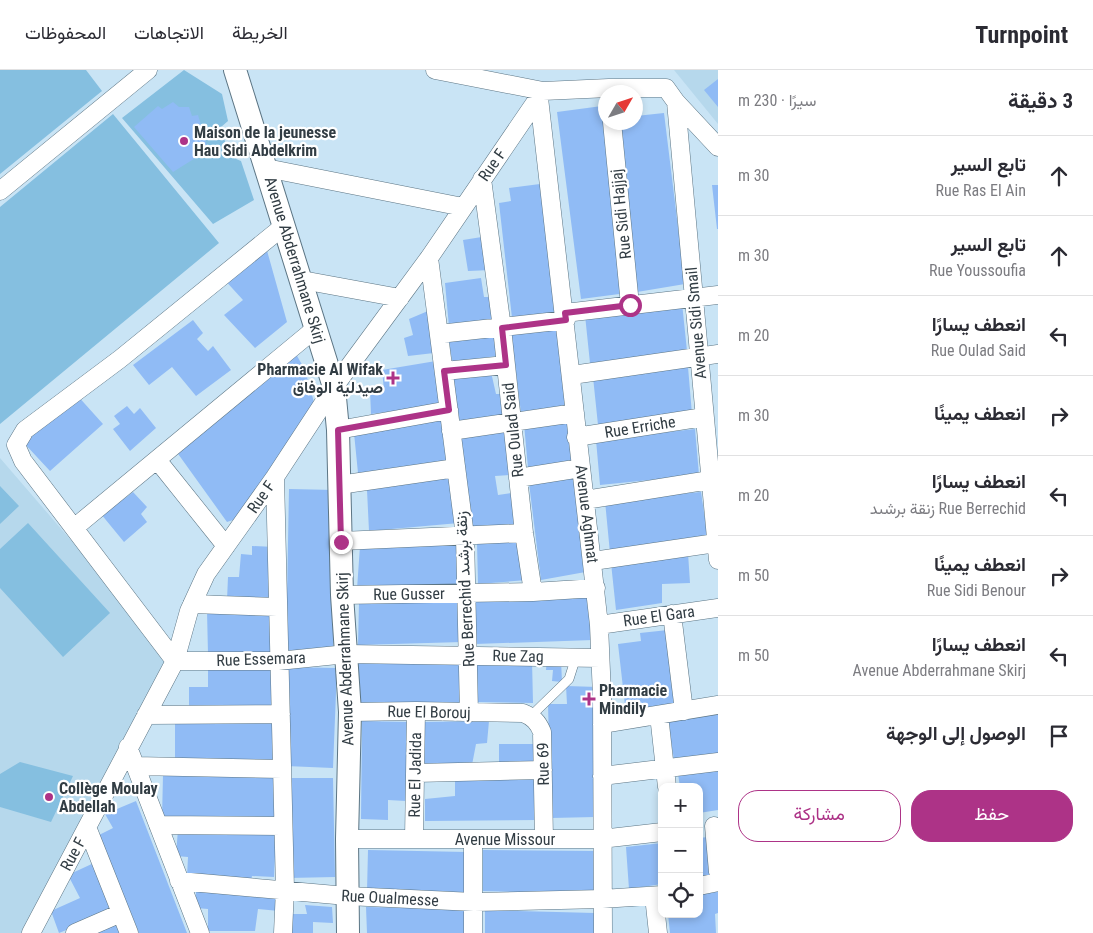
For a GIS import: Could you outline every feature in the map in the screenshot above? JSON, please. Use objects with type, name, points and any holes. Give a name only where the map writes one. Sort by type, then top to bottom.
[{"type":"street","points":[[0,192],[148,70]]},
{"type":"street","name":"Avenue Abderrahmane Skirj","points":[[235,70],[285,225],[334,387],[338,430],[342,595],[350,712],[347,839],[348,933]]},
{"type":"street","points":[[435,70],[541,94],[598,91]]},
{"type":"street","points":[[643,93],[671,95],[718,147]]},
{"type":"street","name":"Rue F","points":[[31,933],[175,661],[192,604],[206,574],[275,477],[334,387],[429,258],[462,207],[541,94]]},
{"type":"street","name":"Avenue Aghmat","points":[[541,94],[572,375],[576,436],[593,561],[599,624],[602,724],[601,839],[603,933]]},
{"type":"street","name":"Avenue Sidi Smail","points":[[671,95],[694,298],[717,554]]},
{"type":"street","name":"Rue Sidi Hajjaj","points":[[613,130],[630,305]]},
{"type":"street","points":[[266,168],[462,207]]},
{"type":"street","name":"Rue Oulad Said","points":[[482,179],[514,421],[524,533],[533,592]]},
{"type":"street","points":[[175,661],[23,461],[16,446],[25,430],[120,359],[285,225]]},
{"type":"street","name":"Rue Berrechid زنقة برشىد","points":[[429,258],[465,536],[469,713]]},
{"type":"street","points":[[302,280],[400,298]]},
{"type":"street","points":[[439,334],[502,328],[630,305],[718,295]]},
{"type":"street","points":[[74,528],[158,461],[316,328]]},
{"type":"street","points":[[572,375],[718,354]]},
{"type":"street","points":[[444,371],[506,365]]},
{"type":"street","points":[[338,430],[449,410]]},
{"type":"street","points":[[451,432],[575,413]]},
{"type":"street","name":"Rue Erriche","points":[[576,436],[704,417]]},
{"type":"street","points":[[158,461],[226,546]]},
{"type":"street","points":[[339,485],[456,468]]},
{"type":"street","points":[[518,478],[581,468]]},
{"type":"street","points":[[275,477],[285,889],[283,933]]},
{"type":"street","points":[[585,500],[710,480]]},
{"type":"street","points":[[341,542],[524,533]]},
{"type":"street","points":[[593,561],[717,554]]},
{"type":"street","name":"Rue Gusser","points":[[342,595],[533,592],[596,588]]},
{"type":"street","points":[[192,604],[277,607]]},
{"type":"street","name":"Rue El Gara","points":[[599,624],[718,608]]},
{"type":"street","points":[[672,614],[684,711]]},
{"type":"street","name":"Rue Essemara","points":[[175,661],[278,661],[347,654]]},
{"type":"street","name":"Rue Zag","points":[[347,654],[600,658]]},
{"type":"street","points":[[602,724],[718,705]]},
{"type":"street","name":"Rue El Jadida","points":[[414,839],[416,711]]},
{"type":"street","name":"Rue El Borouj","points":[[350,712],[523,713],[531,716]]},
{"type":"street","points":[[146,715],[281,714]]},
{"type":"street","points":[[659,715],[667,783]]},
{"type":"street","name":"Rue 69","points":[[531,716],[539,724],[542,732],[544,839]]},
{"type":"street","points":[[128,747],[200,933]]},
{"type":"street","points":[[602,776],[718,762]]},
{"type":"street","points":[[135,766],[282,769]]},
{"type":"street","points":[[416,773],[543,770]]},
{"type":"street","points":[[158,826],[282,826]]},
{"type":"street","points":[[710,826],[718,872]]},
{"type":"street","points":[[87,827],[129,933]]},
{"type":"street","name":"Avenue Missour","points":[[347,839],[601,839],[658,832]]},
{"type":"street","points":[[473,839],[473,933]]},
{"type":"street","name":"Rue Oualmesse","points":[[180,881],[347,896],[474,902],[602,899],[658,895]]},
{"type":"street","points":[[703,885],[718,882]]},
{"type":"street","points":[[75,933],[121,913]]},
{"type":"street","points":[[658,918],[658,933]]},
{"type":"lane","points":[[531,716],[569,680],[576,657]]},
{"type":"shaded area","points":[[0,70],[86,70],[102,91],[0,174]]},
{"type":"shaded area","name":"Maison de la jeunesse Hau Sidi Abdelkrim","points":[[184,70],[222,94],[228,121],[221,127],[229,156],[241,161],[254,200],[213,224],[122,118]]},
{"type":"shaded area","points":[[674,70],[718,70],[718,124]]},
{"type":"shaded area","points":[[113,114],[219,243],[0,424],[0,207]]},
{"type":"shaded area","name":"Collège Moulay Abdellah","points":[[0,458],[175,661],[21,933],[0,933]]},
{"type":"shaded area","points":[[0,486],[19,506],[0,524]]},
{"type":"shaded area","points":[[28,523],[110,613],[63,657],[0,588],[0,549]]},
{"type":"shaded area","points":[[20,762],[73,776],[51,822],[0,807],[0,774]]},
{"type":"building","points":[[718,79],[718,107],[704,90]]},
{"type":"building","points":[[173,102],[179,107],[189,107],[192,116],[198,115],[208,150],[173,172],[134,127],[158,106],[162,109]]},
{"type":"building","points":[[598,107],[598,130],[605,130],[627,293],[581,299],[557,112]]},
{"type":"building","points":[[664,113],[685,284],[637,292],[619,130],[643,130],[643,115]]},
{"type":"building","points":[[540,184],[560,311],[512,318],[499,203],[511,201],[509,188]]},
{"type":"building","points":[[712,185],[718,185],[718,229],[717,229]]},
{"type":"building","points":[[488,236],[491,270],[468,271],[463,240]]},
{"type":"building","points":[[266,247],[287,322],[255,348],[224,315],[243,300],[222,277]]},
{"type":"building","points":[[481,278],[484,297],[498,297],[500,320],[449,327],[445,283]]},
{"type":"building","points":[[682,303],[687,351],[590,363],[585,315]]},
{"type":"building","points":[[428,311],[434,353],[408,356],[404,338],[413,335],[409,319]]},
{"type":"building","points":[[193,320],[203,333],[197,339],[208,351],[213,346],[231,370],[196,396],[172,367],[149,385],[133,365]]},
{"type":"building","points":[[559,326],[570,406],[521,413],[511,332]]},
{"type":"building","points":[[500,334],[503,355],[455,362],[452,360],[449,342]]},
{"type":"building","points":[[296,354],[305,370],[315,406],[242,517],[227,522],[176,451]]},
{"type":"building","points":[[436,361],[442,405],[371,414],[370,391],[384,390],[382,370]]},
{"type":"building","points":[[688,367],[692,414],[598,425],[593,377]]},
{"type":"building","points":[[491,372],[496,394],[509,394],[511,415],[460,423],[452,378]]},
{"type":"building","points":[[76,394],[103,424],[50,471],[23,442]]},
{"type":"building","points":[[127,406],[134,414],[140,408],[156,428],[130,451],[113,429],[120,424],[114,416]]},
{"type":"building","points":[[444,418],[449,460],[358,473],[354,433]]},
{"type":"building","points":[[568,419],[573,461],[528,468],[524,424]]},
{"type":"building","points":[[504,427],[510,475],[495,476],[498,495],[518,492],[521,524],[472,530],[458,435]]},
{"type":"building","points":[[695,429],[699,475],[600,485],[596,440]]},
{"type":"building","points":[[578,476],[591,571],[541,580],[529,483]]},
{"type":"building","points":[[454,477],[459,523],[369,531],[367,490],[400,483]]},
{"type":"building","points":[[289,489],[335,490],[333,651],[286,650]]},
{"type":"building","points":[[133,492],[147,507],[141,514],[147,522],[124,542],[101,514],[121,497],[124,499]]},
{"type":"building","points":[[701,492],[708,539],[610,553],[605,501]]},
{"type":"building","points":[[523,539],[527,580],[478,584],[477,542]]},
{"type":"building","points":[[464,541],[464,584],[357,589],[360,546]]},
{"type":"building","points":[[252,546],[275,547],[271,600],[227,600],[228,577],[239,577],[241,554],[252,555]]},
{"type":"building","points":[[688,553],[690,583],[662,584],[662,603],[616,610],[611,563]]},
{"type":"building","points":[[592,596],[593,640],[475,644],[475,600]]},
{"type":"building","points":[[462,602],[462,642],[358,645],[359,603]]},
{"type":"building","points":[[274,610],[275,653],[208,654],[207,611]]},
{"type":"building","points":[[668,630],[677,708],[626,714],[618,644],[641,641],[640,633]]},
{"type":"building","points":[[547,658],[561,660],[562,682],[552,681],[553,670],[546,670]]},
{"type":"building","points":[[473,659],[532,660],[533,703],[476,702]]},
{"type":"building","points":[[358,660],[464,661],[463,703],[360,705]]},
{"type":"building","points":[[208,666],[275,666],[276,708],[189,708],[189,687],[208,687]]},
{"type":"building","points":[[285,667],[337,668],[333,768],[286,766]]},
{"type":"building","points":[[566,686],[598,687],[595,817],[551,818],[548,704],[567,704]]},
{"type":"building","points":[[718,714],[718,753],[674,760],[668,722]]},
{"type":"building","points":[[276,721],[277,762],[175,761],[175,723]]},
{"type":"building","points":[[362,721],[408,722],[406,801],[388,800],[388,820],[361,819]]},
{"type":"building","points":[[489,721],[487,743],[476,744],[472,765],[420,764],[421,722]]},
{"type":"building","points":[[499,744],[538,744],[538,765],[499,764]]},
{"type":"building","points":[[718,769],[718,810],[703,812],[703,783],[679,783],[678,774]]},
{"type":"building","points":[[163,775],[274,777],[275,820],[162,818]]},
{"type":"building","points":[[539,776],[538,820],[425,821],[425,799],[455,796],[455,777]]},
{"type":"building","points":[[290,778],[333,778],[335,877],[288,878]]},
{"type":"building","points":[[136,801],[187,933],[139,933],[99,835],[113,828],[105,814]]},
{"type":"building","points":[[178,829],[276,835],[274,877],[252,876],[251,881],[187,877],[188,857],[176,856]]},
{"type":"building","points":[[708,837],[714,877],[703,878],[703,838]]},
{"type":"building","points":[[658,843],[658,885],[629,889],[626,847]]},
{"type":"building","points":[[368,850],[467,852],[467,892],[367,891]]},
{"type":"building","points":[[483,850],[597,851],[595,894],[483,891]]},
{"type":"building","points":[[96,862],[115,910],[59,933],[51,911],[80,898],[68,875]]},
{"type":"building","points":[[196,887],[279,895],[279,911],[258,909],[255,931],[208,931],[208,909],[196,908]]},
{"type":"building","points":[[718,892],[718,913],[715,914],[716,933],[670,933],[668,918],[703,918],[703,893]]},
{"type":"building","points":[[305,905],[332,907],[333,923],[313,922],[313,933],[290,933],[290,914],[307,914]]},
{"type":"building","points":[[366,907],[467,909],[466,933],[367,933]]},
{"type":"building","points":[[485,910],[595,913],[595,933],[485,933]]},
{"type":"building","points":[[119,920],[124,933],[89,933]]},
{"type":"place","name":"Maison de la jeunesse Hau Sidi Abdelkrim","points":[[184,141]]},
{"type":"place","name":"Pharmacie Al Wifak صيدلية الوفاق","points":[[393,378]]},
{"type":"place","name":"Pharmacie Mindily","points":[[589,699]]},
{"type":"place","name":"Collège Moulay Abdellah","points":[[49,797]]},
{"type":"route","points":[[341,542],[338,430],[449,410],[444,371],[506,365],[502,328],[566,320],[565,313],[630,305]]}]
